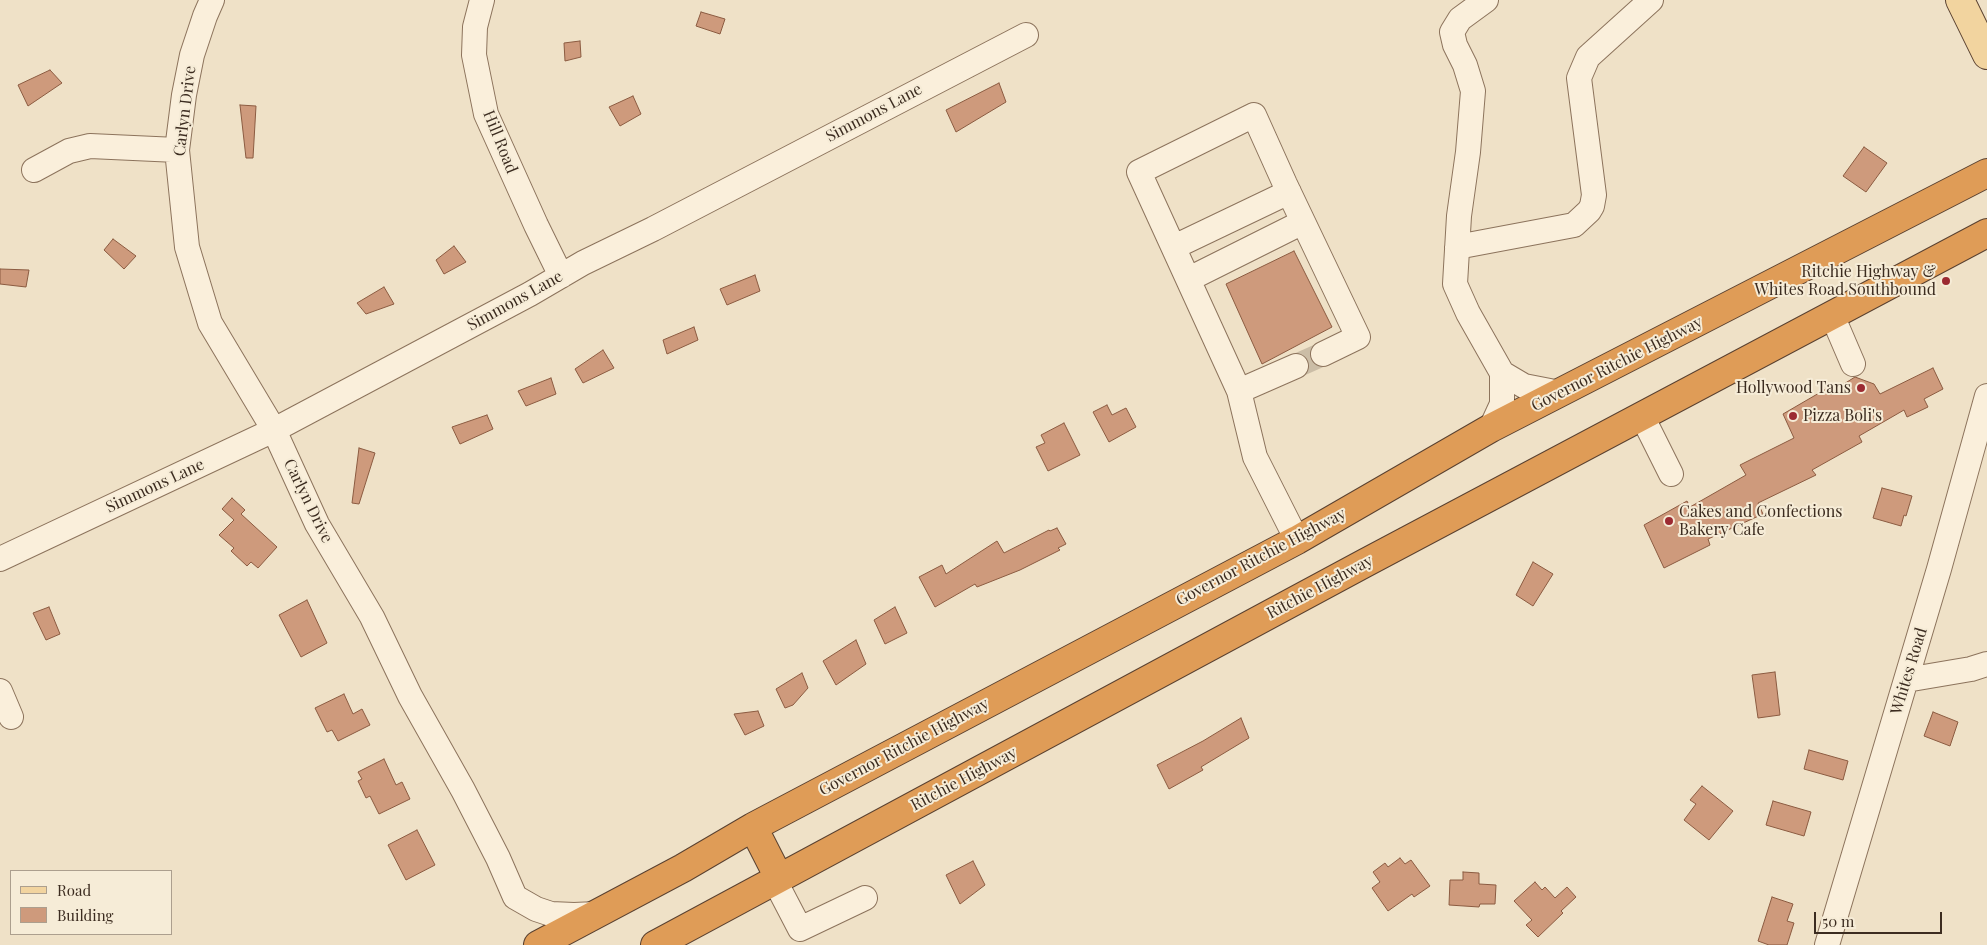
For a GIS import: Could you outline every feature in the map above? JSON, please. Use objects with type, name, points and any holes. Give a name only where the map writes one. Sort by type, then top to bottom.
[{"type":"highway","name":"Governor Ritchie Highway","points":[[538,945],[683,868],[753,827],[1297,540],[1491,428],[1987,173]]},
{"type":"highway","name":"Ritchie Highway","points":[[655,945],[1987,233]]},
{"type":"highway","points":[[753,827],[777,879]]},
{"type":"main road","points":[[1960,0],[1987,55]]},
{"type":"street","name":"Carlyn Drive","points":[[212,0],[192,55],[184,95],[177,150],[187,247],[210,323],[274,430],[317,524],[372,617],[410,696],[463,790],[498,858],[515,897],[536,910],[551,914],[574,916],[598,914]]},
{"type":"street","name":"Hill Road","points":[[482,0],[475,27],[474,55],[486,114],[561,276]]},
{"type":"street","points":[[1486,0],[1460,19],[1452,32],[1455,45],[1473,91],[1455,284],[1468,313],[1502,373],[1502,404],[1491,428]]},
{"type":"street","points":[[1457,247],[1574,225],[1589,211],[1594,195],[1579,78],[1588,57],[1651,0]]},
{"type":"street","name":"Simmons Lane","points":[[0,559],[274,430],[561,276],[1026,35]]},
{"type":"street","points":[[1297,540],[1255,456],[1240,390],[1140,172],[1254,115],[1358,337],[1323,354]]},
{"type":"street","points":[[34,170],[69,151],[90,146],[177,150]]},
{"type":"street","points":[[1174,247],[1287,188]]},
{"type":"street","points":[[1189,279],[1303,222]]},
{"type":"street","points":[[1832,315],[1852,364]]},
{"type":"street","points":[[1240,390],[1296,366]]},
{"type":"street","points":[[1502,373],[1524,386],[1560,393]]},
{"type":"street","name":"Whites Road","points":[[1827,945],[1906,680],[1987,396]]},
{"type":"street","points":[[1642,416],[1672,474]]},
{"type":"street","points":[[1906,680],[1971,669],[1987,664]]},
{"type":"street","points":[[0,691],[10,717]]},
{"type":"street","points":[[777,879],[800,929],[865,898]]},
{"type":"building","points":[[701,12],[725,19],[720,34],[696,26]]},
{"type":"building","points":[[580,41],[581,57],[565,61],[564,43]]},
{"type":"building","points":[[50,70],[62,83],[28,106],[18,85]]},
{"type":"building","points":[[999,83],[1006,102],[956,132],[946,110]]},
{"type":"building","points":[[633,96],[641,114],[620,126],[609,107]]},
{"type":"building","points":[[240,105],[256,106],[253,158],[246,158]]},
{"type":"building","points":[[1864,147],[1887,163],[1866,192],[1843,176]]},
{"type":"building","points":[[113,239],[136,256],[124,269],[104,250]]},
{"type":"building","points":[[454,246],[466,262],[444,274],[436,260]]},
{"type":"building","points":[[1294,251],[1332,327],[1262,364],[1226,284]]},
{"type":"building","points":[[0,269],[29,270],[26,287],[0,284]]},
{"type":"building","points":[[755,275],[760,291],[727,305],[720,289]]},
{"type":"building","points":[[384,287],[394,304],[366,314],[357,303]]},
{"type":"building","points":[[694,327],[698,340],[667,354],[663,340]]},
{"type":"building","points":[[603,350],[614,368],[583,383],[575,369]]},
{"type":"building","points":[[1933,368],[1943,389],[1924,399],[1928,407],[1907,417],[1904,410],[1859,436],[1862,442],[1812,470],[1816,475],[1758,503],[1763,514],[1708,539],[1710,545],[1664,568],[1644,525],[1687,501],[1690,507],[1746,475],[1740,465],[1794,438],[1783,414],[1826,389],[1831,392],[1855,377],[1874,384],[1880,394]]},
{"type":"building","points":[[551,378],[556,394],[526,406],[518,391]]},
{"type":"building","points":[[1107,405],[1112,415],[1126,408],[1136,427],[1109,442],[1093,412]]},
{"type":"building","points":[[487,415],[493,429],[460,444],[452,427]]},
{"type":"building","points":[[1064,423],[1080,455],[1048,471],[1036,447],[1045,443],[1041,435]]},
{"type":"building","points":[[359,448],[375,453],[359,504],[352,503]]},
{"type":"building","points":[[1882,488],[1912,496],[1901,526],[1873,518]]},
{"type":"building","points":[[232,498],[245,510],[241,514],[277,547],[258,568],[251,562],[247,566],[231,551],[234,548],[219,535],[234,520],[222,509]]},
{"type":"building","points":[[1057,528],[1066,544],[1058,548],[1060,550],[1020,570],[977,587],[975,584],[935,607],[919,577],[942,565],[946,574],[997,541],[1004,553],[1049,530]]},
{"type":"building","points":[[1533,562],[1553,574],[1533,606],[1516,595]]},
{"type":"building","points":[[307,600],[327,643],[301,657],[279,615]]},
{"type":"building","points":[[49,607],[60,634],[46,640],[33,613]]},
{"type":"building","points":[[895,607],[907,633],[885,644],[874,620]]},
{"type":"building","points":[[856,640],[866,664],[836,685],[823,661]]},
{"type":"building","points":[[1775,672],[1780,715],[1758,718],[1752,675]]},
{"type":"building","points":[[802,673],[808,688],[793,705],[785,708],[776,689]]},
{"type":"building","points":[[344,694],[353,714],[362,709],[370,725],[338,741],[332,730],[327,732],[315,708]]},
{"type":"building","points":[[758,711],[764,726],[745,735],[734,714]]},
{"type":"building","points":[[1933,712],[1958,722],[1950,746],[1924,736]]},
{"type":"building","points":[[1241,718],[1249,738],[1201,767],[1203,770],[1169,789],[1157,765],[1203,741]]},
{"type":"building","points":[[1809,750],[1848,761],[1843,780],[1804,769]]},
{"type":"building","points":[[384,759],[396,785],[402,782],[410,799],[379,814],[370,796],[366,798],[358,781],[362,779],[358,772]]},
{"type":"building","points":[[1702,786],[1733,811],[1709,840],[1684,820],[1696,804],[1690,800]]},
{"type":"building","points":[[1773,801],[1811,812],[1804,836],[1766,825]]},
{"type":"building","points":[[417,830],[435,865],[406,880],[388,845]]},
{"type":"building","points":[[1400,858],[1405,864],[1411,860],[1430,886],[1414,897],[1412,894],[1388,911],[1372,888],[1380,882],[1373,872],[1385,863],[1388,867]]},
{"type":"building","points":[[973,861],[985,885],[960,904],[946,875]]},
{"type":"building","points":[[1463,872],[1479,873],[1479,884],[1496,885],[1495,904],[1480,904],[1479,907],[1449,905],[1450,880],[1463,880]]},
{"type":"building","points":[[1535,882],[1542,890],[1545,887],[1555,898],[1567,887],[1576,897],[1561,911],[1563,913],[1538,937],[1526,925],[1532,920],[1514,901]]},
{"type":"building","points":[[1772,897],[1793,904],[1787,921],[1794,923],[1787,945],[1769,945],[1758,941]]},
{"type":"tunnel","points":[[1296,366],[1323,354]]},
{"type":"place","name":"Ritchie Highway & Whites Road Southbound","points":[[1946,281]]},
{"type":"place","name":"Hollywood Tans","points":[[1861,388]]},
{"type":"place","name":"Pizza Boli's","points":[[1793,416]]},
{"type":"place","name":"Cakes and Confections Bakery Cafe","points":[[1669,521]]}]
